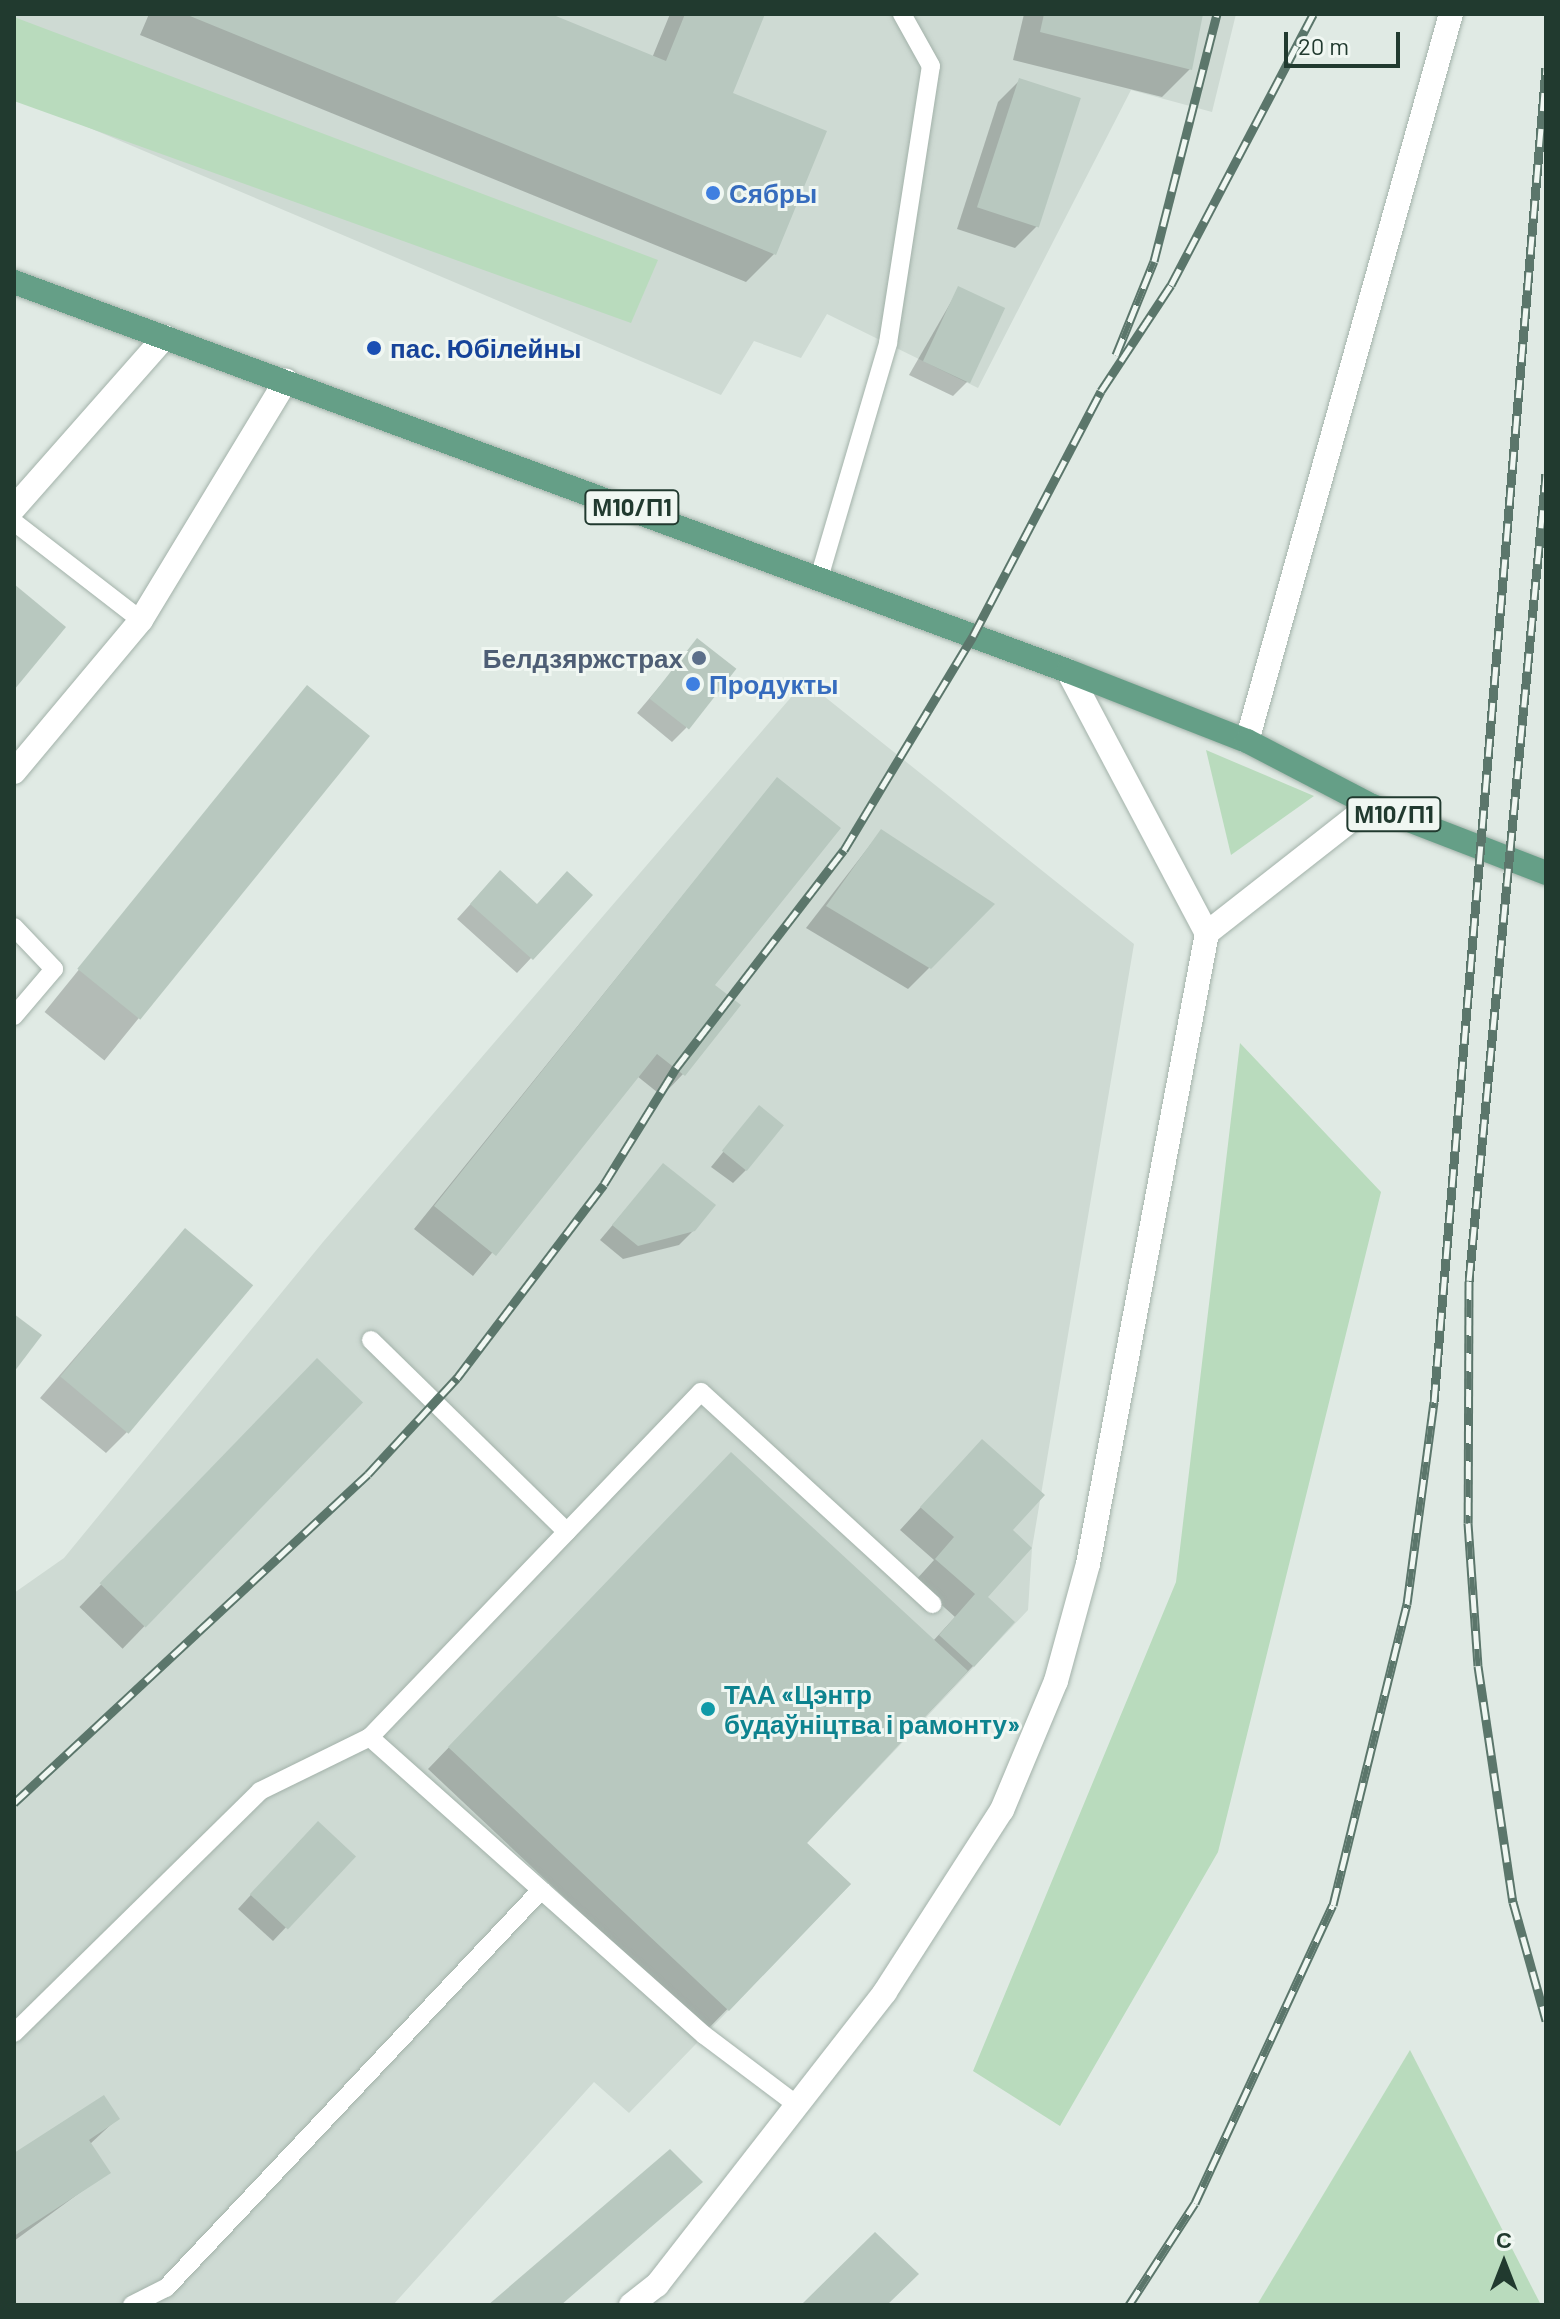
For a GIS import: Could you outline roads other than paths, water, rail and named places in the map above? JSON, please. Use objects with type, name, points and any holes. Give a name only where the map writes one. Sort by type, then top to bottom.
[{"type":"main road","name":"М10/П1","points":[[14,282],[1068,671],[1247,741],[1370,805],[1546,873]]},
{"type":"street","points":[[1247,741],[1451,14]]},
{"type":"street","points":[[14,508],[165,337]]},
{"type":"street","points":[[14,772],[141,620],[286,381]]},
{"type":"street","points":[[631,2305],[657,2285],[885,1992],[1002,1810],[1056,1681],[1088,1564],[1207,933],[1068,671]]},
{"type":"street","points":[[1207,933],[1370,805]]},
{"type":"lane","points":[[819,578],[888,343],[931,66],[902,14]]},
{"type":"lane","points":[[14,522],[141,620]]},
{"type":"lane","points":[[14,927],[54,969],[14,1016]]},
{"type":"lane","points":[[371,1340],[567,1532]]},
{"type":"lane","points":[[14,2033],[260,1791],[370,1737],[701,1392],[932,1604]]},
{"type":"lane","points":[[370,1737],[704,2035],[797,2105]]},
{"type":"lane","points":[[132,2305],[166,2288],[541,1890]]},
{"type":"railway","points":[[1116,355],[1154,261],[1217,14]]},
{"type":"railway","points":[[14,1803],[368,1474],[457,1378],[604,1184],[676,1068],[844,850],[973,636],[1101,391],[1171,285],[1313,14]]},
{"type":"railway","points":[[1129,2305],[1195,2203],[1333,1905],[1407,1604],[1434,1402],[1546,68]]},
{"type":"railway","points":[[1546,474],[1469,1281],[1468,1523],[1478,1666],[1513,1902],[1546,2020]]},
{"type":"place","name":"Сябры","points":[[713,193]]},
{"type":"place","name":"пас. Юбілейны","points":[[374,348]]},
{"type":"place","name":"Белдзяржстрах","points":[[699,658]]},
{"type":"place","name":"Продукты","points":[[693,684]]},
{"type":"place","name":"ТАА «Цэнтр будаўніцтва і рамонту»","points":[[708,1709]]}]
